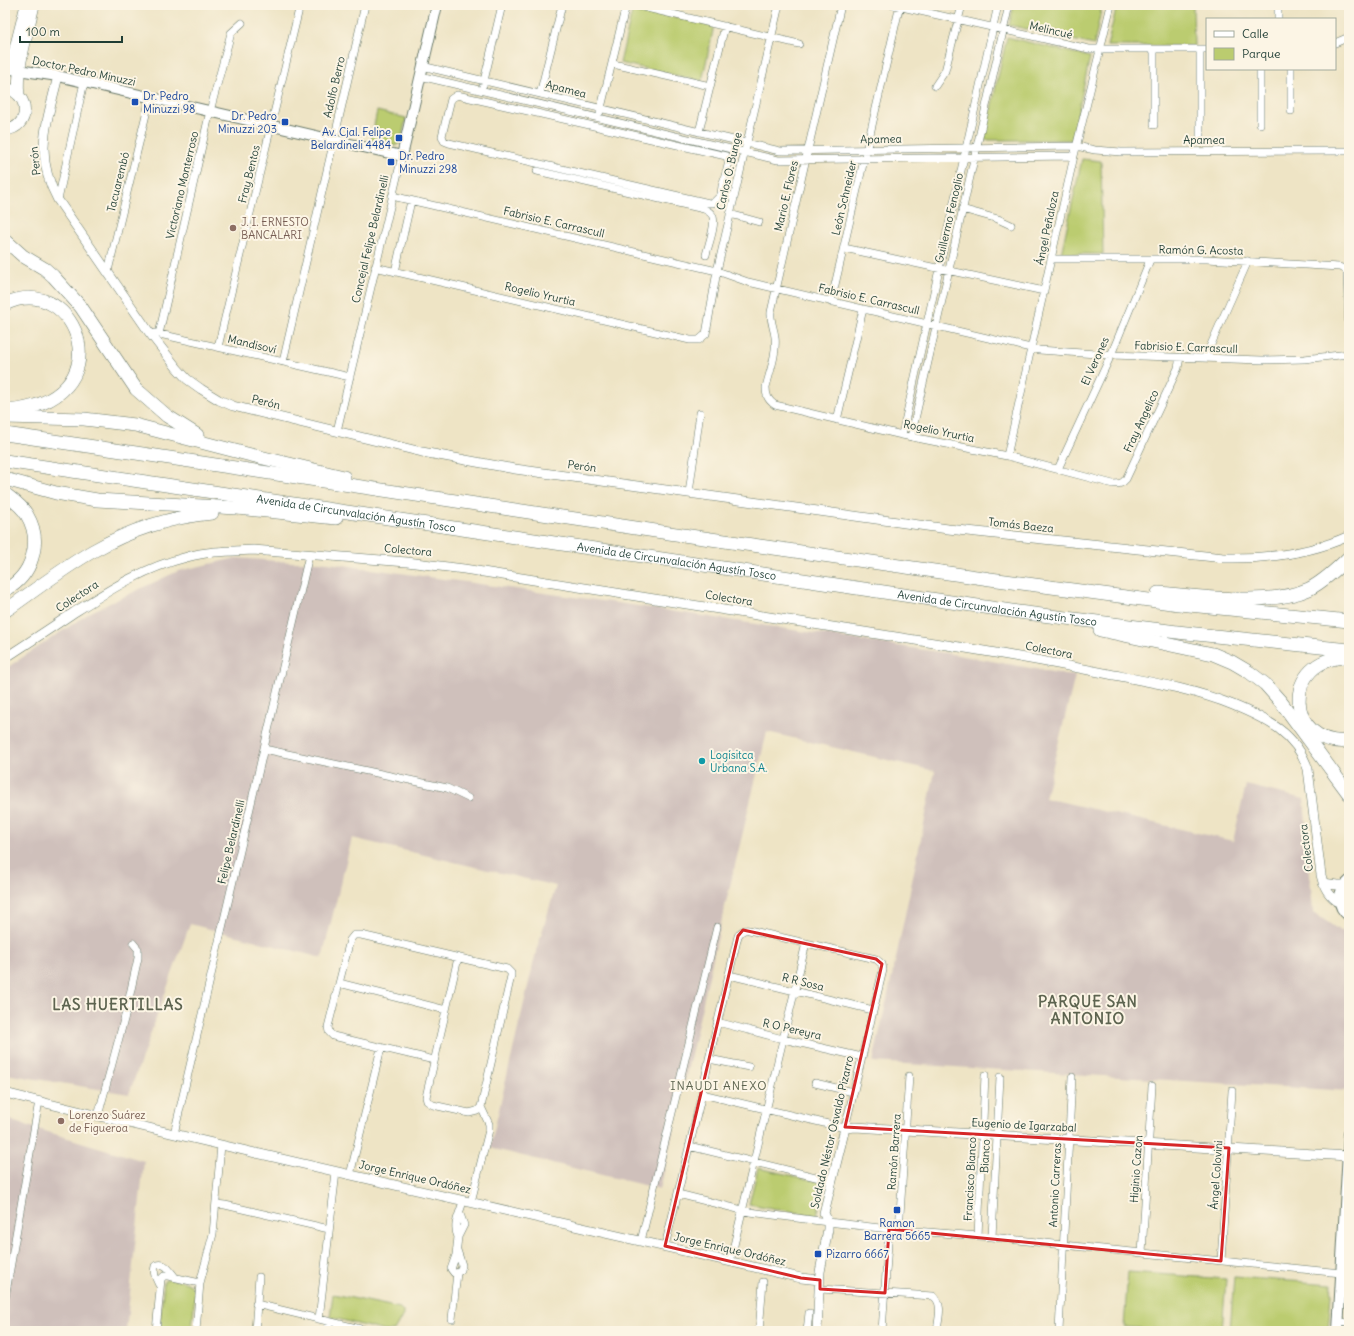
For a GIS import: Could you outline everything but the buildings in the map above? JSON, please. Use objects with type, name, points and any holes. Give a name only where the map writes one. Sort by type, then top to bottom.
[{"type":"highway","points":[[5,240],[23,256],[45,269],[53,276],[81,307],[136,389],[183,428],[218,446]]},
{"type":"highway","points":[[5,304],[26,299],[43,301],[51,305],[64,314],[70,321],[74,329],[79,348],[78,363],[73,377],[59,393],[38,405],[5,411]]},
{"type":"highway","points":[[5,417],[84,419],[107,421],[156,430],[412,494]]},
{"type":"highway","points":[[5,434],[990,579],[1194,606],[1349,621]]},
{"type":"highway","name":"Avenida de Circunvalación Agustín Tosco","points":[[5,461],[1018,612],[1177,632],[1349,650]]},
{"type":"highway","points":[[5,480],[56,493],[97,500],[254,510],[353,520],[422,530],[514,536]]},
{"type":"highway","points":[[5,494],[17,503],[27,514],[33,528],[35,541],[33,556],[28,569],[18,581],[5,590]]},
{"type":"highway","points":[[5,611],[92,552],[124,536],[156,524],[184,517],[219,512],[254,510]]},
{"type":"highway","points":[[990,579],[1060,583],[1199,596],[1275,598],[1298,593],[1309,588],[1335,571],[1349,557]]},
{"type":"highway","points":[[1018,612],[1209,653],[1236,664],[1258,679],[1272,692],[1349,794]]},
{"type":"highway","points":[[1349,657],[1326,661],[1312,669],[1303,681],[1299,704],[1303,718],[1312,730],[1333,741],[1349,741]]},
{"type":"main road","points":[[6,71],[26,5]]},
{"type":"main road","points":[[5,139],[9,129],[18,125],[24,116],[24,105],[19,95],[18,87],[20,70],[34,5]]},
{"type":"main road","name":"Concejal Felipe Belardinelli","points":[[402,156],[437,5]]},
{"type":"main road","name":"Doctor Pedro Minuzzi","points":[[6,71],[20,70],[58,76],[402,156]]},
{"type":"main road","points":[[5,88],[10,89],[19,95]]},
{"type":"main road","points":[[1347,883],[1341,890],[1339,897],[1342,909],[1349,916]]},
{"type":"main road","points":[[1342,1325],[1341,1270],[1347,1199],[1349,1133]]},
{"type":"main road","points":[[1341,1270],[1349,1246]]},
{"type":"street","name":"Fray Bentos","points":[[218,347],[300,5]]},
{"type":"street","name":"Adolfo Berro","points":[[283,362],[365,5]]},
{"type":"street","points":[[482,91],[502,5]]},
{"type":"street","points":[[540,94],[562,5]]},
{"type":"street","points":[[599,118],[626,5]]},
{"type":"street","points":[[634,5],[799,44]]},
{"type":"street","name":"Carlos O. Bunge","points":[[699,340],[706,334],[717,271],[779,5]]},
{"type":"street","name":"Mario E. Flores","points":[[766,393],[775,344],[775,336],[770,319],[841,5]]},
{"type":"street","name":"Melincué","points":[[897,5],[1080,48],[1100,50],[1204,49]]},
{"type":"street","name":"León Schneider","points":[[831,302],[867,150],[897,5]]},
{"type":"street","points":[[935,86],[945,71],[962,5]]},
{"type":"street","name":"Guillermo Fenoglio","points":[[902,435],[938,268],[998,5]]},
{"type":"street","name":"Guillermo Fenoglio","points":[[911,437],[1009,5]]},
{"type":"street","name":"Ángel Peñaloza","points":[[1006,456],[1076,146],[1111,5]]},
{"type":"street","points":[[1278,5],[1278,18]]},
{"type":"street","name":"Victoriano Monterroso","points":[[159,334],[210,111],[231,33],[242,23]]},
{"type":"street","points":[[699,132],[724,26]]},
{"type":"street","points":[[1336,43],[1349,37]]},
{"type":"street","points":[[1154,49],[1154,125]]},
{"type":"street","points":[[1200,140],[1204,49]]},
{"type":"street","points":[[613,64],[710,86]]},
{"type":"street","name":"Apamea","points":[[422,66],[780,151],[807,152],[1076,146],[1095,150],[1121,152],[1349,151]]},
{"type":"street","points":[[1260,70],[1260,124]]},
{"type":"street","points":[[1291,70],[1291,111]]},
{"type":"street","name":"Perón","points":[[58,76],[47,122],[44,151],[47,176],[51,187],[58,200],[108,270],[149,332],[188,379],[200,390],[219,400],[252,411],[422,452],[515,469],[689,494]]},
{"type":"street","name":"Apamea","points":[[420,76],[778,160],[1074,156]]},
{"type":"street","points":[[58,200],[84,82]]},
{"type":"street","points":[[721,195],[722,186],[730,162],[726,156],[457,95],[451,99],[442,136],[444,141],[448,143],[709,203],[713,203],[721,195],[734,196]]},
{"type":"street","name":"Tacuarembó","points":[[108,270],[150,98]]},
{"type":"street","name":"Concejal Felipe Belardinelli","points":[[337,431],[402,156]]},
{"type":"street","points":[[537,171],[704,209],[711,213],[714,222],[706,255]]},
{"type":"street","name":"Fabrisio E. Carrascull","points":[[392,196],[717,271],[748,282],[776,289],[1031,348],[1111,355],[1262,360],[1304,359],[1349,354]]},
{"type":"street","points":[[395,272],[411,200]]},
{"type":"street","points":[[962,209],[998,219],[1011,225]]},
{"type":"street","points":[[730,214],[758,222]]},
{"type":"street","points":[[714,222],[728,226]]},
{"type":"street","points":[[844,248],[1044,291]]},
{"type":"street","name":"Ramón G. Acosta","points":[[1051,259],[1207,259],[1339,267],[1345,269],[1347,272],[1349,333]]},
{"type":"street","name":"El Verones","points":[[1058,469],[1111,355],[1150,260]]},
{"type":"street","points":[[1205,358],[1248,261]]},
{"type":"street","name":"Rogelio Yrurtia","points":[[375,267],[690,340],[699,340]]},
{"type":"street","points":[[837,420],[863,309]]},
{"type":"street","name":"Mandisoví","points":[[149,332],[350,377]]},
{"type":"street","name":"Fray Angelico","points":[[1113,484],[1119,484],[1126,479],[1178,368],[1180,357]]},
{"type":"street","name":"Rogelio Yrurtia","points":[[766,393],[769,400],[775,405],[911,437],[1006,456],[1113,484]]},
{"type":"street","points":[[689,494],[700,413]]},
{"type":"street","name":"Tomás Baeza","points":[[689,494],[948,529],[1224,558],[1247,559],[1284,556],[1305,552],[1328,545],[1349,536]]},
{"type":"street","name":"Colectora","points":[[5,658],[122,582],[134,576],[190,556],[253,550],[418,563],[471,570],[991,652],[1191,690],[1232,705],[1256,716],[1285,733],[1298,747],[1308,769],[1320,871],[1323,883],[1337,885],[1347,883]]},
{"type":"street","name":"Felipe Belardinelli","points":[[174,1134],[309,555]]},
{"type":"street","points":[[264,749],[447,788],[468,798]]},
{"type":"street","points":[[1323,883],[1327,892],[1332,898],[1340,903]]},
{"type":"street","points":[[641,1241],[717,927]]},
{"type":"street","points":[[665,1246],[738,936],[743,930],[750,930],[806,943],[730,1262]]},
{"type":"street","points":[[434,1060],[333,1036],[329,1032],[328,1027],[350,940],[357,934],[507,969],[511,973],[481,1107],[477,1111],[468,1113],[430,1104],[426,1097],[458,958]]},
{"type":"street","name":"Soldado Néstor Osvaldo Pizarro","points":[[806,943],[876,959],[882,964],[883,970],[824,1213],[828,1222],[828,1229],[820,1284],[817,1331]]},
{"type":"street","points":[[98,1116],[126,1012],[138,958],[138,948],[133,944]]},
{"type":"street","name":"R R Sosa","points":[[729,975],[873,1010]]},
{"type":"street","points":[[339,984],[446,1010]]},
{"type":"street","name":"R O Pereyra","points":[[717,1022],[783,1039],[862,1056]]},
{"type":"street","points":[[350,1175],[381,1048]]},
{"type":"street","points":[[709,1059],[749,1067]]},
{"type":"street","name":"Ramón Barrera","points":[[900,1230],[909,1076]]},
{"type":"street","name":"Francisco Bianco","points":[[978,1236],[985,1076]]},
{"type":"street","name":"Bianco","points":[[992,1237],[1000,1077]]},
{"type":"street","name":"Antonio Carreras","points":[[1059,1331],[1072,1077]]},
{"type":"street","points":[[816,1083],[853,1092]]},
{"type":"street","name":"Higinio Cazon","points":[[1142,1253],[1152,1086]]},
{"type":"street","name":"Ángel Colovini","points":[[1222,1261],[1232,1091]]},
{"type":"street","name":"Jorge Enrique Ordóñez","points":[[5,1093],[336,1172],[665,1246],[801,1278],[820,1284]]},
{"type":"street","name":"Eugenio de Igarzabal","points":[[702,1094],[845,1128],[855,1127],[1149,1144],[1348,1153]]},
{"type":"street","points":[[5,1298],[39,1101]]},
{"type":"street","points":[[452,1319],[456,1273],[454,1273],[451,1269],[457,1250],[458,1237],[455,1224],[467,1202],[489,1130],[489,1124],[481,1107]]},
{"type":"street","points":[[196,1331],[200,1283],[213,1234],[221,1145]]},
{"type":"street","points":[[689,1146],[832,1181]]},
{"type":"street","points":[[319,1319],[336,1172]]},
{"type":"street","points":[[678,1194],[742,1211],[889,1229],[992,1237],[1222,1261],[1341,1270]]},
{"type":"street","points":[[216,1204],[329,1229]]},
{"type":"street","points":[[882,1331],[889,1229]]},
{"type":"street","points":[[159,1285],[155,1276],[155,1266],[163,1264],[175,1277]]},
{"type":"street","points":[[156,1331],[159,1285],[161,1279],[164,1276],[168,1276],[200,1283]]},
{"type":"street","points":[[255,1331],[259,1277]]},
{"type":"street","points":[[759,1331],[763,1282]]},
{"type":"street","points":[[820,1284],[885,1293],[933,1296],[940,1304],[937,1331]]},
{"type":"street","points":[[256,1304],[369,1331]]},
{"type":"street","points":[[807,1331],[808,1313]]},
{"type":"street","points":[[328,1331],[329,1322]]},
{"type":"highlighted area","points":[[743,930],[876,959],[882,964],[845,1127],[1229,1148],[1221,1261],[889,1229],[885,1293],[820,1289],[820,1280],[801,1278],[665,1246],[738,936]]},
{"type":"shaded area","points":[[236,558],[291,562],[321,562],[624,604],[958,655],[1075,676],[1045,798],[1233,841],[1246,785],[1304,799],[1313,912],[1340,931],[1349,931],[1349,1091],[873,1062],[935,771],[767,732],[660,1189],[490,1148],[536,952],[556,886],[352,838],[322,958],[190,924],[129,1094],[5,1074],[5,669],[91,612],[178,571]]},
{"type":"shaded area","points":[[5,1116],[15,1122],[144,1161],[126,1331],[5,1331]]},
{"type":"green space","points":[[1014,5],[1102,5],[1094,45],[1009,25]]},
{"type":"green space","points":[[1117,5],[1193,5],[1194,46],[1107,46]]},
{"type":"green space","points":[[633,7],[714,26],[702,81],[620,63]]},
{"type":"green space","points":[[1007,37],[1090,57],[1072,140],[984,140]]},
{"type":"green space","points":[[377,111],[406,118],[401,142],[395,146],[371,141]]},
{"type":"green space","points":[[1082,159],[1101,161],[1103,254],[1061,254]]},
{"type":"green space","points":[[758,1168],[825,1183],[817,1216],[749,1204]]},
{"type":"green space","points":[[1128,1272],[1226,1279],[1222,1331],[1183,1331],[1124,1327]]},
{"type":"green space","points":[[1234,1277],[1332,1284],[1328,1331],[1230,1331]]},
{"type":"green space","points":[[170,1279],[188,1283],[195,1291],[192,1331],[159,1331],[164,1281]]},
{"type":"green space","points":[[333,1294],[400,1308],[403,1311],[403,1315],[394,1331],[385,1331],[330,1317]]},
{"type":"place","name":"Dr. Pedro Minuzzi 98","points":[[135,102]]},
{"type":"place","name":"Dr. Pedro Minuzzi 203","points":[[285,122]]},
{"type":"place","name":"Av. Cjal. Felipe Belardineli 4484","points":[[399,138]]},
{"type":"place","name":"Dr. Pedro Minuzzi 298","points":[[391,162]]},
{"type":"place","name":"J. I. ERNESTO BANCALARI","points":[[233,228]]},
{"type":"place","name":"Logísitca Urbana S.A.","points":[[702,761]]},
{"type":"place","name":"Lorenzo Suárez de Figueroa","points":[[61,1121]]},
{"type":"place","name":"Ramon Barrera 5665","points":[[897,1210]]},
{"type":"place","name":"Pizarro 6667","points":[[818,1254]]},
{"type":"district","name":"LAS HUERTILLAS","points":[[118,1005]]},
{"type":"district","name":"PARQUE SAN ANTONIO","points":[[1088,1010]]},
{"type":"district","name":"INAUDI ANEXO","points":[[719,1086]]}]
